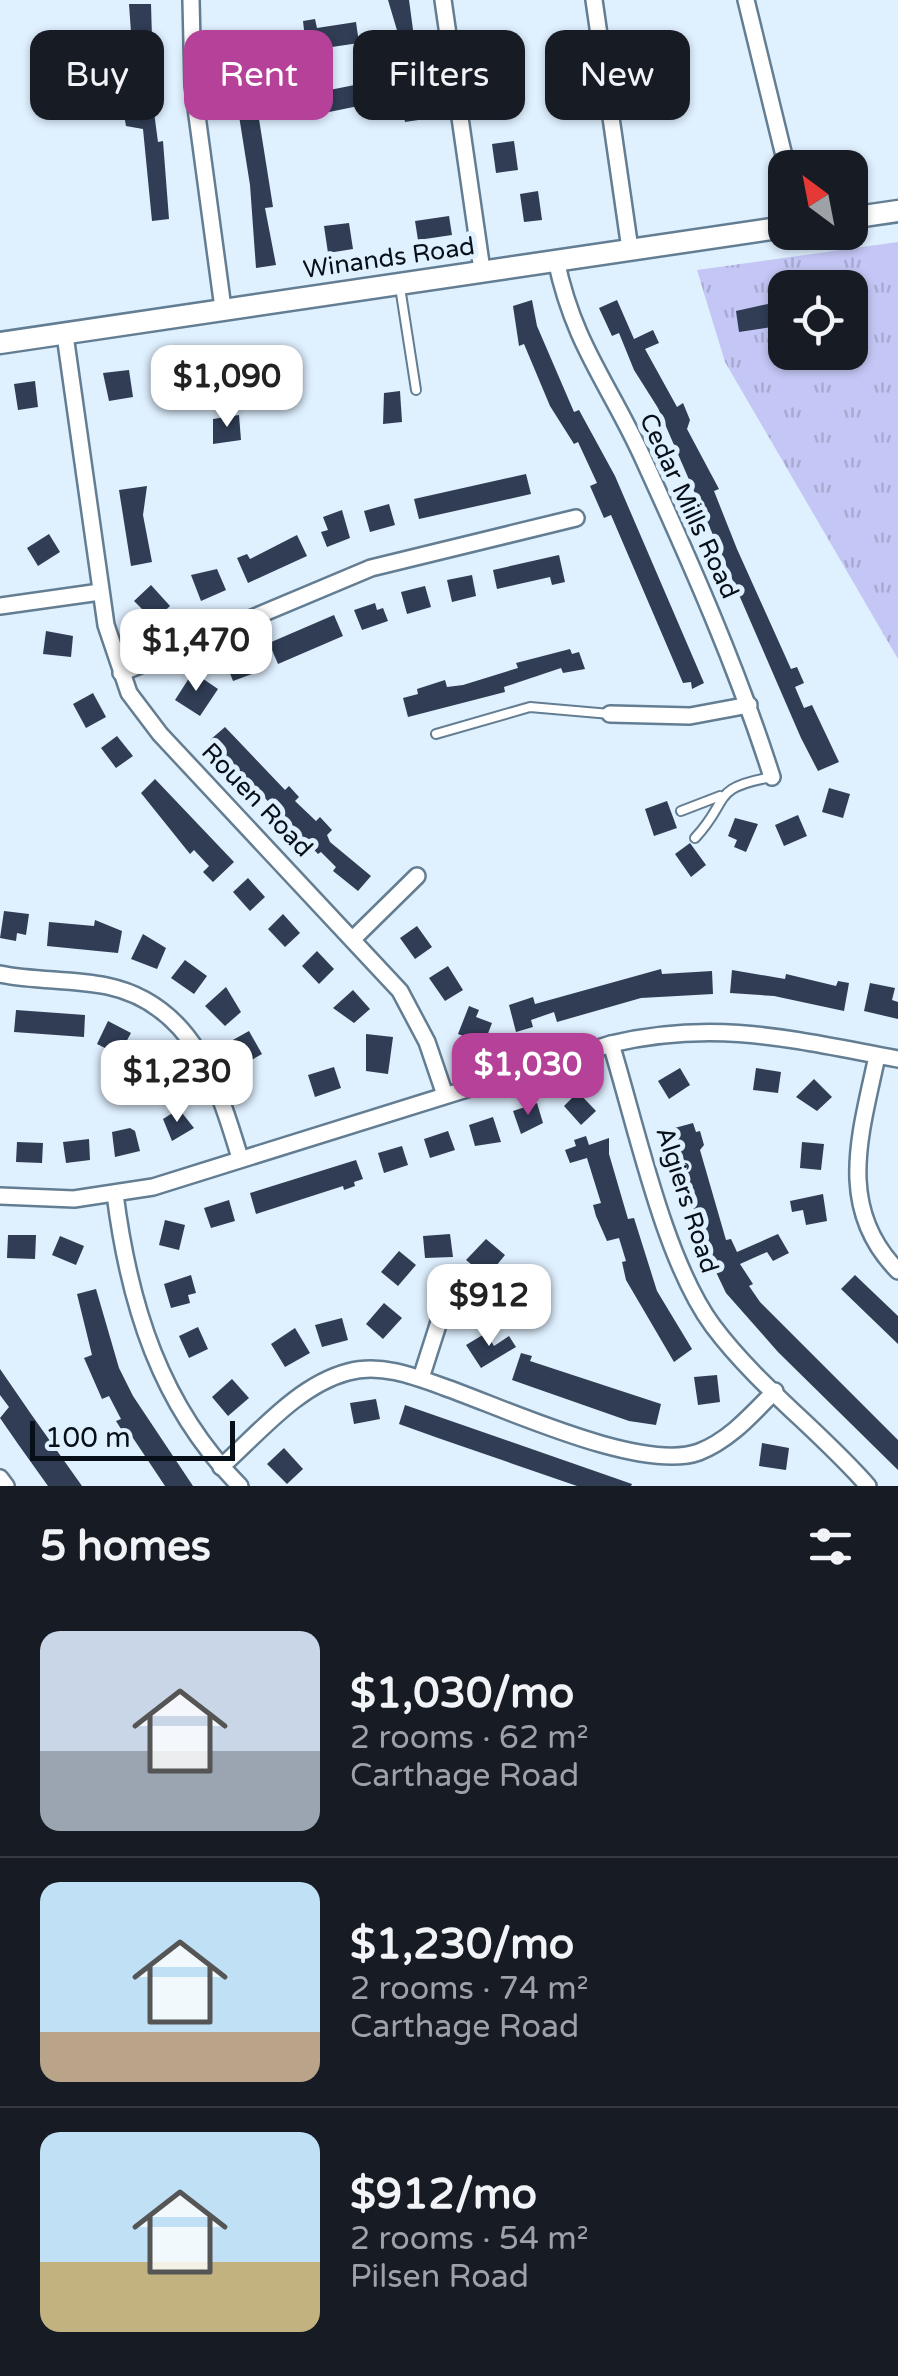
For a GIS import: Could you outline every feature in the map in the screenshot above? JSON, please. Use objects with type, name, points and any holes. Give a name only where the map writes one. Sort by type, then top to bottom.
[{"type":"street","points":[[191,0],[193,86],[224,308]]},
{"type":"street","points":[[443,0],[482,270]]},
{"type":"street","points":[[594,0],[630,249]]},
{"type":"street","points":[[746,0],[783,150]]},
{"type":"street","points":[[868,215],[898,211]]},
{"type":"street","name":"Winands Road","points":[[0,344],[768,229]]},
{"type":"street","name":"Cedar Mills Road","points":[[556,260],[565,302],[584,353],[641,454],[749,705],[772,777]]},
{"type":"street","name":"Rouen Road","points":[[65,334],[100,592],[120,673],[129,693],[160,734],[400,991],[427,1042],[445,1095]]},
{"type":"street","points":[[120,673],[372,568],[576,518]]},
{"type":"street","points":[[0,606],[100,592]]},
{"type":"street","points":[[610,714],[690,716],[749,705]]},
{"type":"street","points":[[354,938],[418,876]]},
{"type":"street","points":[[0,974],[112,987],[164,1014],[184,1031],[209,1066],[240,1158]]},
{"type":"street","points":[[0,1196],[36,1200],[115,1194],[612,1044],[706,1030],[773,1036],[898,1059]]},
{"type":"street","name":"Algiers Road","points":[[612,1044],[688,1284],[728,1345],[868,1486]]},
{"type":"street","points":[[877,1056],[855,1177],[863,1220],[884,1256],[898,1271]]},
{"type":"street","points":[[115,1194],[130,1284],[152,1353],[183,1416],[240,1486]]},
{"type":"street","points":[[420,1378],[444,1303]]},
{"type":"street","points":[[221,1467],[295,1401],[335,1376],[368,1369],[420,1378],[620,1450],[660,1458],[711,1447],[746,1422],[775,1390]]},
{"type":"street","points":[[0,1478],[6,1486]]},
{"type":"lane","points":[[399,282],[416,390]]},
{"type":"lane","points":[[436,734],[530,707],[610,714]]},
{"type":"lane","points":[[681,811],[743,782],[772,777]]},
{"type":"lane","points":[[695,838],[709,824],[720,796]]},
{"type":"green space","points":[[898,242],[898,659],[725,362],[697,270],[841,250],[868,250],[868,246]]},
{"type":"building","points":[[388,0],[409,0],[413,30],[397,30]]},
{"type":"building","points":[[129,4],[151,4],[152,30],[131,30]]},
{"type":"building","points":[[315,19],[317,28],[356,22],[353,44],[333,47],[333,30],[304,30],[303,21]]},
{"type":"building","points":[[353,85],[353,107],[333,111],[333,89]]},
{"type":"building","points":[[125,120],[155,120],[158,142],[163,141],[169,219],[152,221],[143,129],[126,126]]},
{"type":"building","points":[[240,120],[259,120],[273,207],[265,208],[276,265],[256,268],[250,185]]},
{"type":"building","points":[[514,141],[518,170],[496,173],[492,144]]},
{"type":"building","points":[[538,191],[542,220],[524,222],[520,194]]},
{"type":"building","points":[[449,216],[452,235],[418,240],[415,221]]},
{"type":"building","points":[[349,223],[353,249],[328,253],[324,226]]},
{"type":"building","points":[[532,300],[537,326],[574,412],[579,410],[615,476],[704,683],[692,689],[691,682],[683,683],[611,515],[604,518],[590,486],[597,483],[578,442],[574,444],[550,406],[524,344],[519,346],[513,306]]},
{"type":"building","points":[[617,300],[634,339],[653,330],[659,343],[645,349],[677,407],[683,403],[690,420],[687,429],[719,489],[714,491],[737,549],[791,669],[797,667],[804,683],[795,687],[804,708],[812,705],[839,762],[818,771],[801,738],[658,408],[634,370],[619,333],[612,336],[599,308]]},
{"type":"building","points":[[768,304],[768,328],[739,332],[736,311]]},
{"type":"building","points":[[186,356],[189,380],[157,383],[153,360]]},
{"type":"building","points":[[129,370],[133,397],[109,401],[103,373]]},
{"type":"building","points":[[35,381],[38,407],[18,410],[14,384]]},
{"type":"building","points":[[400,391],[402,422],[383,424],[384,393]]},
{"type":"building","points":[[239,415],[241,440],[213,444],[213,419]]},
{"type":"building","points":[[526,474],[531,494],[419,519],[414,499]]},
{"type":"building","points":[[147,486],[143,515],[152,562],[131,566],[119,490]]},
{"type":"building","points":[[389,504],[395,525],[370,532],[364,511]]},
{"type":"building","points":[[342,510],[350,538],[327,547],[321,532],[328,530],[323,517]]},
{"type":"building","points":[[49,534],[60,552],[38,566],[27,548]]},
{"type":"building","points":[[297,535],[307,556],[248,583],[237,558],[247,554],[250,559]]},
{"type":"building","points":[[559,555],[565,582],[552,585],[550,577],[497,589],[493,570]]},
{"type":"building","points":[[217,569],[226,590],[201,601],[191,575]]},
{"type":"building","points":[[472,575],[476,596],[452,602],[447,580]]},
{"type":"building","points":[[151,585],[170,606],[154,621],[134,601]]},
{"type":"building","points":[[425,586],[431,607],[407,614],[401,592]]},
{"type":"building","points":[[375,603],[377,610],[383,608],[388,621],[362,630],[354,610]]},
{"type":"building","points":[[334,615],[343,636],[278,664],[269,643]]},
{"type":"building","points":[[46,631],[73,636],[71,657],[43,654]]},
{"type":"building","points":[[570,649],[572,654],[579,652],[585,669],[563,673],[561,668],[504,687],[505,692],[408,717],[403,698],[418,694],[417,689],[445,680],[447,687],[463,685],[518,668],[516,663]]},
{"type":"building","points":[[249,653],[257,672],[233,681],[226,663]]},
{"type":"building","points":[[193,672],[218,689],[200,716],[175,700]]},
{"type":"building","points":[[93,693],[106,717],[86,728],[73,704]]},
{"type":"building","points":[[225,727],[285,790],[289,786],[299,797],[295,801],[332,830],[327,835],[330,842],[371,876],[358,891],[333,871],[336,867],[321,852],[318,854],[210,740]]},
{"type":"building","points":[[117,736],[133,756],[116,768],[101,748]]},
{"type":"building","points":[[155,779],[234,862],[213,882],[203,872],[209,866],[194,850],[190,854],[141,793]]},
{"type":"building","points":[[829,788],[850,794],[843,818],[822,812]]},
{"type":"building","points":[[667,801],[677,828],[654,836],[645,809]]},
{"type":"building","points":[[798,815],[807,836],[784,846],[775,825]]},
{"type":"building","points":[[735,818],[758,824],[746,852],[734,847],[737,840],[728,836]]},
{"type":"building","points":[[690,843],[706,865],[691,877],[675,854]]},
{"type":"building","points":[[248,878],[265,897],[250,911],[233,892]]},
{"type":"building","points":[[4,911],[29,914],[26,935],[17,933],[16,941],[0,938]]},
{"type":"building","points":[[283,914],[300,933],[285,947],[268,929]]},
{"type":"building","points":[[95,920],[122,931],[118,953],[47,946],[49,922],[94,926]]},
{"type":"building","points":[[417,926],[432,947],[415,959],[400,938]]},
{"type":"building","points":[[143,934],[166,948],[157,969],[131,959]]},
{"type":"building","points":[[317,951],[334,969],[319,984],[302,966]]},
{"type":"building","points":[[185,960],[207,976],[194,994],[171,978]]},
{"type":"building","points":[[448,966],[463,990],[445,1001],[429,978]]},
{"type":"building","points":[[661,969],[662,974],[712,971],[713,994],[641,998],[557,1022],[554,1012],[531,1020],[533,1027],[516,1032],[509,1005],[533,997],[535,1004]]},
{"type":"building","points":[[732,970],[785,979],[786,974],[836,986],[838,981],[849,983],[844,1011],[774,996],[730,993]]},
{"type":"building","points":[[870,983],[895,988],[892,1000],[898,1002],[898,1019],[864,1011]]},
{"type":"building","points":[[226,987],[241,1012],[225,1026],[205,1006]]},
{"type":"building","points":[[353,990],[370,1009],[354,1023],[333,1008]]},
{"type":"building","points":[[469,1006],[479,1010],[476,1017],[492,1023],[484,1044],[458,1034]]},
{"type":"building","points":[[16,1010],[85,1015],[84,1037],[14,1032]]},
{"type":"building","points":[[108,1021],[131,1033],[119,1055],[97,1044]]},
{"type":"building","points":[[249,1031],[262,1054],[246,1063],[231,1041]]},
{"type":"building","points":[[366,1034],[393,1037],[388,1074],[366,1071]]},
{"type":"building","points":[[157,1053],[173,1073],[157,1085],[141,1065]]},
{"type":"building","points":[[334,1067],[341,1088],[315,1097],[308,1075]]},
{"type":"building","points":[[680,1068],[690,1085],[669,1099],[658,1081]]},
{"type":"building","points":[[756,1068],[781,1072],[778,1093],[753,1090]]},
{"type":"building","points":[[814,1079],[832,1097],[817,1111],[796,1097]]},
{"type":"building","points":[[578,1092],[596,1111],[581,1125],[564,1106]]},
{"type":"building","points":[[537,1103],[543,1123],[521,1134],[513,1111]]},
{"type":"building","points":[[179,1109],[194,1128],[172,1141],[163,1119]]},
{"type":"building","points":[[493,1117],[501,1142],[475,1146],[469,1125]]},
{"type":"building","points":[[693,1123],[704,1145],[700,1150],[726,1240],[731,1239],[737,1252],[778,1234],[789,1253],[773,1261],[767,1252],[740,1264],[753,1284],[749,1286],[760,1302],[898,1440],[898,1470],[778,1352],[726,1293],[705,1249],[671,1129]]},
{"type":"building","points":[[130,1128],[135,1131],[140,1151],[115,1157],[112,1132]]},
{"type":"building","points":[[448,1131],[455,1150],[430,1158],[424,1139]]},
{"type":"building","points":[[586,1136],[589,1145],[609,1138],[609,1154],[628,1219],[634,1218],[657,1291],[692,1349],[674,1362],[626,1280],[622,1262],[626,1261],[619,1238],[607,1241],[596,1216],[593,1205],[601,1203],[587,1158],[570,1163],[565,1150],[576,1146],[574,1140]]},
{"type":"building","points":[[89,1139],[90,1160],[66,1163],[63,1142]]},
{"type":"building","points":[[17,1142],[43,1143],[42,1163],[16,1162]]},
{"type":"building","points":[[802,1142],[824,1144],[821,1170],[800,1168]]},
{"type":"building","points":[[402,1146],[408,1165],[384,1173],[378,1153]]},
{"type":"building","points":[[356,1160],[363,1179],[354,1182],[355,1186],[344,1190],[343,1186],[256,1214],[250,1193]]},
{"type":"building","points":[[823,1194],[827,1221],[806,1225],[803,1210],[792,1212],[790,1201]]},
{"type":"building","points":[[229,1200],[235,1221],[211,1228],[204,1208]]},
{"type":"building","points":[[165,1220],[185,1225],[179,1250],[159,1245]]},
{"type":"building","points":[[450,1234],[453,1257],[425,1258],[423,1236]]},
{"type":"building","points":[[8,1235],[36,1235],[35,1259],[7,1258]]},
{"type":"building","points":[[60,1236],[84,1246],[76,1265],[52,1255]]},
{"type":"building","points":[[486,1239],[505,1255],[487,1277],[466,1260]]},
{"type":"building","points":[[399,1251],[416,1265],[398,1286],[381,1272]]},
{"type":"building","points":[[191,1275],[196,1293],[188,1295],[190,1303],[171,1308],[164,1284]]},
{"type":"building","points":[[855,1275],[898,1316],[898,1344],[841,1289]]},
{"type":"building","points":[[510,1286],[512,1312],[491,1313],[490,1287]]},
{"type":"building","points":[[96,1289],[119,1368],[133,1396],[193,1486],[165,1486],[127,1429],[123,1432],[116,1421],[121,1419],[109,1396],[102,1399],[84,1358],[92,1355],[77,1294]]},
{"type":"building","points":[[384,1303],[402,1318],[383,1339],[366,1324]]},
{"type":"building","points":[[342,1318],[348,1340],[322,1347],[315,1325]]},
{"type":"building","points":[[198,1327],[208,1349],[189,1358],[179,1336]]},
{"type":"building","points":[[295,1328],[310,1353],[285,1367],[271,1344]]},
{"type":"building","points":[[486,1333],[494,1346],[509,1336],[516,1347],[481,1368],[466,1345]]},
{"type":"building","points":[[521,1353],[532,1356],[530,1361],[661,1404],[656,1425],[629,1421],[512,1380]]},
{"type":"building","points":[[0,1369],[82,1486],[48,1486],[18,1444],[0,1418],[9,1407],[0,1395]]},
{"type":"building","points":[[717,1375],[720,1402],[698,1405],[694,1377]]},
{"type":"building","points":[[232,1379],[249,1398],[228,1416],[212,1397]]},
{"type":"building","points":[[376,1399],[380,1419],[354,1424],[350,1403]]},
{"type":"building","points":[[405,1405],[632,1484],[577,1486],[438,1438],[399,1424]]},
{"type":"building","points":[[762,1443],[789,1448],[786,1470],[759,1466]]},
{"type":"building","points":[[284,1448],[303,1469],[287,1484],[267,1464]]}]
